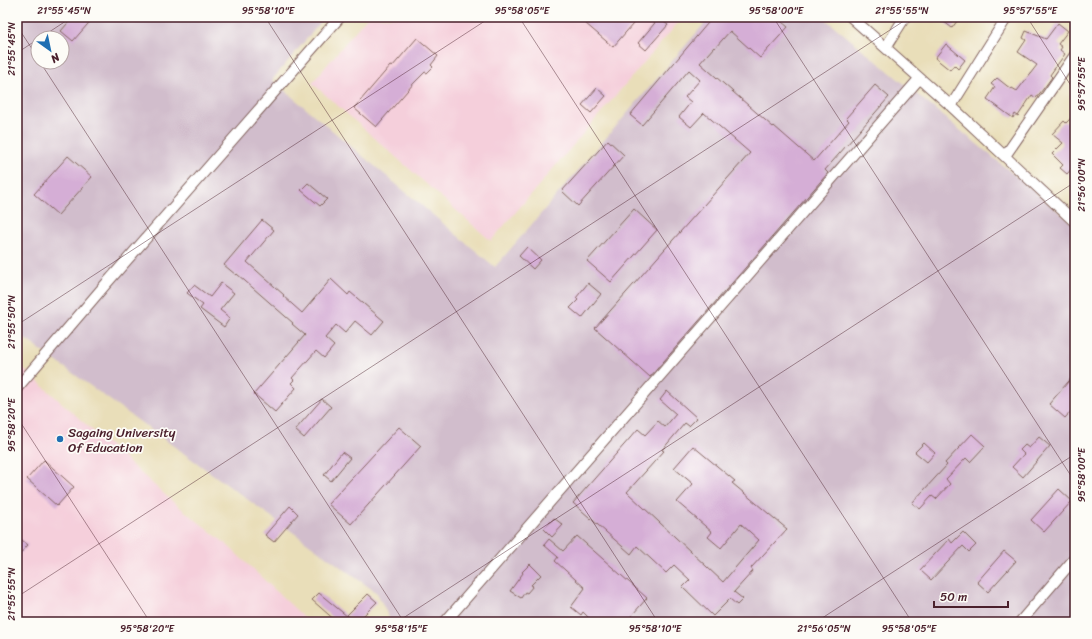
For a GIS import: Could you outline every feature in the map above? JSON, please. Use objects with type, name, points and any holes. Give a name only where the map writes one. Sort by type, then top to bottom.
[{"type":"street","points":[[17,388],[110,279],[340,17]]},
{"type":"street","points":[[851,17],[1073,216]]},
{"type":"street","points":[[886,47],[905,17]]},
{"type":"street","points":[[952,106],[1007,17]]},
{"type":"street","points":[[1005,156],[1075,55]]},
{"type":"street","points":[[445,622],[920,79]]},
{"type":"street","points":[[1020,622],[1075,558]]},
{"type":"shaded area","points":[[17,17],[325,17],[272,80],[495,267],[710,17],[823,17],[1075,225],[1075,622],[391,622],[377,593],[17,333]]},
{"type":"shaded area","points":[[367,17],[683,17],[491,241],[312,83]]},
{"type":"shaded area","name":"Sagaing University Of Education","points":[[17,363],[172,501],[225,543],[309,622],[17,622]]},
{"type":"building","points":[[73,17],[94,17],[73,41],[70,38],[70,30],[62,30]]},
{"type":"building","points":[[578,17],[639,17],[613,47]]},
{"type":"building","points":[[713,17],[776,17],[788,27],[760,58],[730,31],[700,63],[814,161],[849,121],[846,118],[875,85],[889,97],[825,170],[828,173],[650,377],[595,328],[750,153],[704,113],[691,127],[679,117],[691,102],[685,97],[700,80],[689,70],[642,125],[630,115]]},
{"type":"building","points":[[938,17],[960,17],[952,28]]},
{"type":"building","points":[[659,18],[668,25],[646,50],[638,43]]},
{"type":"building","points":[[1058,23],[1068,31],[1058,44],[1062,47],[1060,50],[1065,54],[1050,75],[1052,77],[1036,98],[1032,95],[1018,116],[1015,114],[1013,118],[987,99],[995,87],[991,84],[997,78],[1011,89],[1012,88],[1017,91],[1037,65],[1018,52],[1026,40],[1023,38],[1026,31],[1046,39]]},
{"type":"building","points":[[417,38],[438,56],[431,65],[433,67],[427,73],[425,72],[414,83],[376,127],[354,108],[390,66],[392,67]]},
{"type":"building","points":[[946,44],[965,60],[958,69],[954,65],[950,70],[935,58]]},
{"type":"building","points":[[597,88],[606,96],[591,113],[582,105]]},
{"type":"building","points":[[1075,114],[1075,165],[1067,174],[1060,168],[1063,165],[1052,154],[1063,143],[1052,134],[1064,121],[1066,123]]},
{"type":"building","points":[[608,140],[624,155],[578,206],[562,191]]},
{"type":"building","points":[[68,156],[92,177],[58,215],[34,194]]},
{"type":"building","points":[[308,183],[327,199],[320,206],[301,190]]},
{"type":"building","points":[[634,209],[657,230],[611,282],[587,261]]},
{"type":"building","points":[[262,220],[274,230],[247,262],[302,313],[331,279],[348,295],[350,292],[384,321],[372,335],[355,321],[345,333],[336,325],[325,338],[334,346],[324,358],[316,351],[292,378],[294,380],[291,383],[296,388],[275,412],[254,394],[305,335],[237,274],[236,275],[224,265]]},
{"type":"building","points":[[527,247],[541,260],[533,269],[519,256]]},
{"type":"building","points":[[221,283],[234,293],[220,310],[230,318],[224,327],[200,309],[203,305],[187,293],[194,285],[210,297]]},
{"type":"building","points":[[588,283],[601,294],[582,318],[570,308],[578,300],[576,298]]},
{"type":"building","points":[[1075,374],[1075,407],[1065,418],[1049,404]]},
{"type":"building","points":[[667,391],[697,418],[689,426],[685,423],[662,450],[664,451],[627,492],[723,582],[759,540],[741,524],[721,548],[708,537],[712,532],[677,502],[693,484],[674,468],[693,446],[735,481],[732,483],[787,529],[751,568],[753,571],[734,592],[743,599],[737,605],[730,599],[713,616],[683,587],[690,580],[674,565],[666,573],[637,546],[631,554],[573,503],[638,429],[645,435],[658,421],[665,427],[676,414],[660,400]]},
{"type":"building","points":[[322,399],[331,407],[304,438],[295,430]]},
{"type":"building","points":[[399,427],[421,446],[351,524],[328,504]]},
{"type":"building","points":[[972,434],[985,446],[970,462],[966,458],[946,479],[950,484],[936,499],[932,496],[920,509],[912,503],[947,465],[945,463]]},
{"type":"building","points":[[1039,437],[1050,446],[1023,477],[1012,467],[1024,454],[1020,450],[1025,445],[1029,448]]},
{"type":"building","points":[[924,443],[935,453],[927,462],[915,452]]},
{"type":"building","points":[[342,452],[350,458],[331,481],[324,475]]},
{"type":"building","points":[[44,460],[74,487],[57,506],[27,479]]},
{"type":"building","points":[[1059,489],[1072,501],[1044,532],[1031,520]]},
{"type":"building","points":[[290,506],[298,514],[274,542],[265,535]]},
{"type":"building","points":[[554,518],[563,525],[552,537],[544,529]]},
{"type":"building","points":[[963,532],[976,545],[969,552],[963,546],[931,580],[920,570],[949,539],[952,543]]},
{"type":"building","points":[[17,536],[28,545],[17,557]]},
{"type":"building","points":[[577,536],[647,598],[626,622],[619,618],[615,622],[593,622],[583,612],[581,615],[571,607],[585,588],[555,561],[558,557],[544,545],[549,539],[563,551]]},
{"type":"building","points":[[1004,551],[1016,561],[988,592],[977,582]]},
{"type":"building","points":[[530,564],[541,575],[531,585],[533,586],[527,593],[525,592],[521,598],[510,591],[523,573],[522,572]]},
{"type":"building","points":[[319,593],[348,617],[343,622],[337,622],[312,600]]},
{"type":"building","points":[[368,594],[377,602],[357,622],[353,622],[347,615]]},
{"type":"place","name":"Sagaing University Of Education","points":[[60,439]]}]
